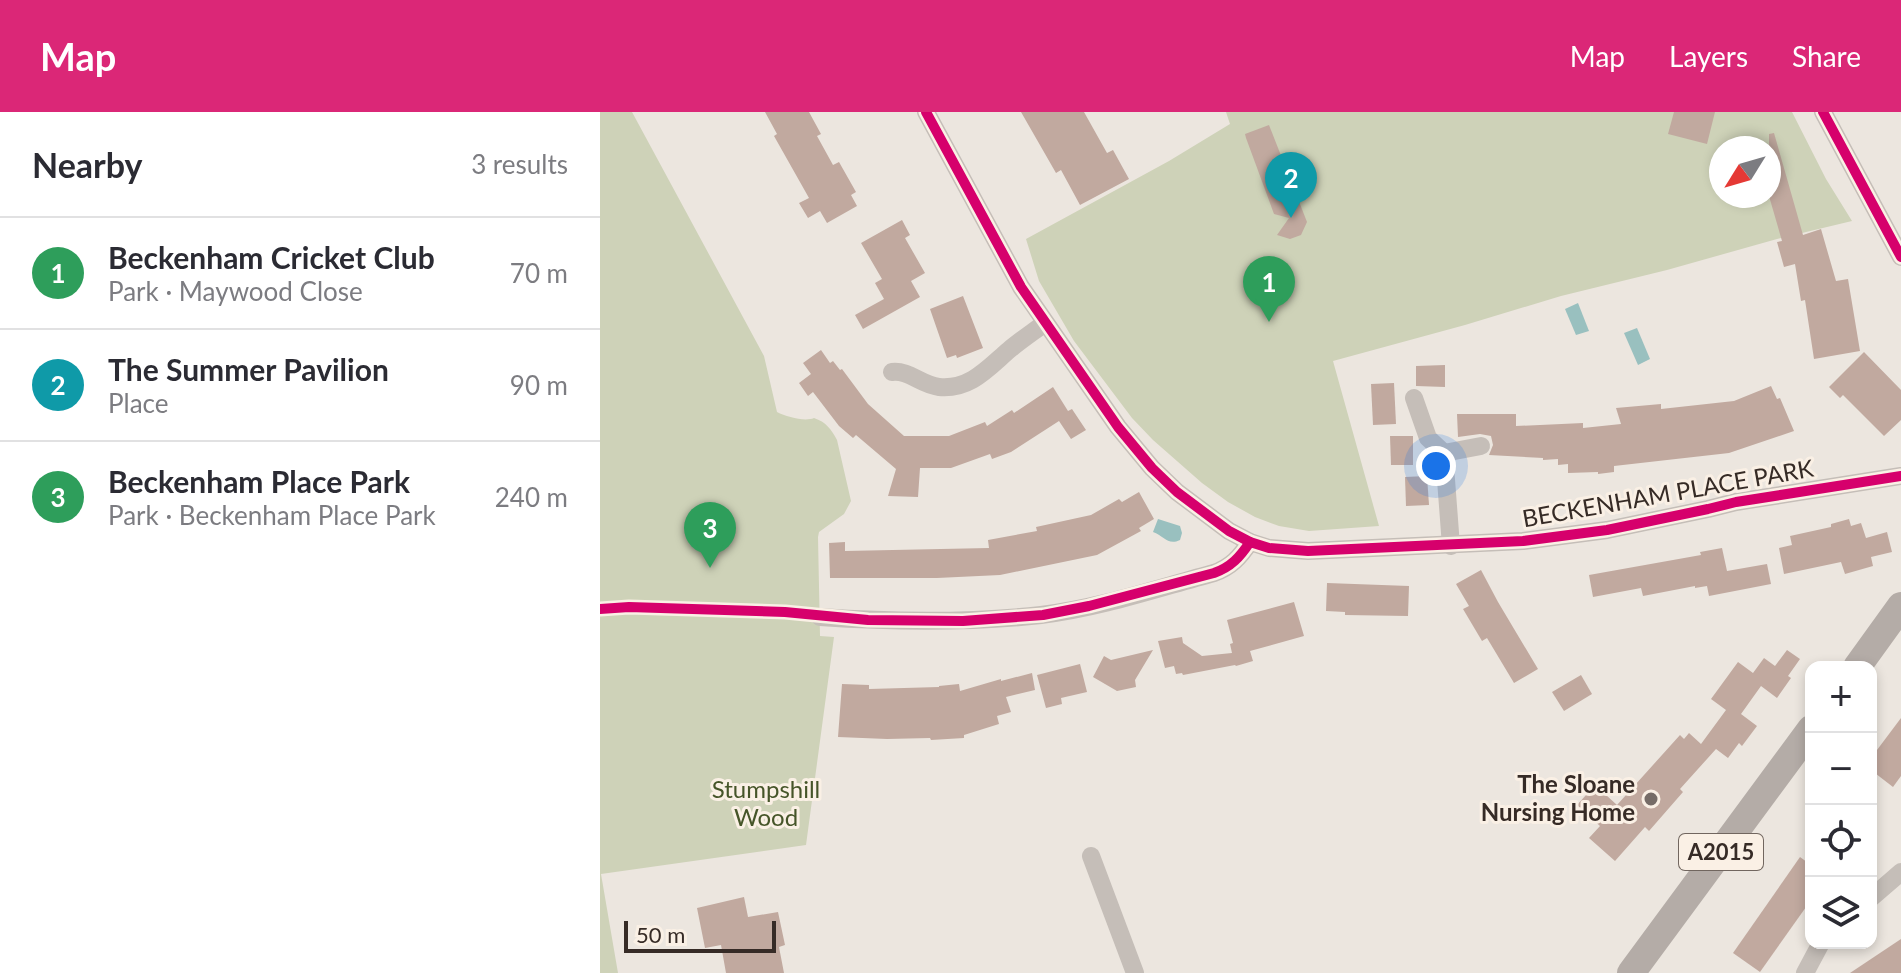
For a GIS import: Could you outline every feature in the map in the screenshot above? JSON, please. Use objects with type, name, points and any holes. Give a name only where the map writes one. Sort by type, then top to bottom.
[{"type":"main road","points":[[1861,661],[1901,606]]},
{"type":"main road","name":"A2015","points":[[1631,973],[1808,733]]},
{"type":"street","name":"BECKENHAM PLACE PARK","points":[[926,112],[1012,271],[1118,427],[1152,468],[1192,504],[1250,542],[1269,548],[1308,551],[1523,541],[1607,530],[1752,499],[1901,476]]},
{"type":"street","points":[[1823,112],[1901,257]]},
{"type":"street","points":[[892,372],[901,371],[936,387],[968,383],[1045,323]]},
{"type":"street","points":[[1414,398],[1428,438],[1444,453],[1451,546]]},
{"type":"street","points":[[1444,453],[1481,446]]},
{"type":"street","points":[[820,617],[963,621],[1043,615],[1089,606],[1223,570],[1237,560],[1250,542]]},
{"type":"street","points":[[1091,856],[1135,973]]},
{"type":"street","points":[[1877,893],[1901,872]]},
{"type":"street","points":[[1805,973],[1818,949]]},
{"type":"green space","name":"Stumpshill Wood","points":[[600,112],[632,112],[764,356],[777,412],[796,418],[814,418],[830,429],[837,440],[851,501],[844,514],[819,532],[818,537],[820,636],[834,637],[806,845],[601,874],[618,973],[600,973]]},
{"type":"green space","points":[[1226,112],[1792,112],[1826,179],[1852,221],[1561,296],[1333,361],[1379,526],[1309,531],[1279,526],[1228,502],[1153,440],[1132,418],[1074,341],[1039,281],[1026,239],[1230,124]]},
{"type":"water","points":[[1578,303],[1589,331],[1576,335],[1565,309]]},
{"type":"water","points":[[1637,328],[1650,359],[1638,365],[1624,333]]},
{"type":"water","points":[[1158,519],[1180,526],[1180,540],[1169,541],[1153,532]]},
{"type":"building","points":[[765,112],[809,112],[821,134],[817,136],[833,165],[839,162],[856,192],[851,195],[857,206],[827,223],[820,211],[808,218],[799,203],[809,198],[774,136],[777,134]]},
{"type":"building","points":[[1021,112],[1084,112],[1107,153],[1113,150],[1129,179],[1080,205],[1061,170],[1056,173]]},
{"type":"building","points":[[1674,112],[1715,112],[1707,144],[1668,134]]},
{"type":"building","points":[[1269,125],[1307,222],[1301,235],[1290,239],[1277,235],[1289,218],[1274,214],[1245,134]]},
{"type":"building","points":[[1781,158],[1803,235],[1821,229],[1836,281],[1848,279],[1860,351],[1814,359],[1805,300],[1801,301],[1795,264],[1784,267],[1777,242],[1782,241],[1772,208],[1781,208]]},
{"type":"building","points":[[902,220],[910,235],[905,238],[925,273],[911,281],[920,297],[863,329],[855,315],[884,299],[875,283],[882,279],[861,243]]},
{"type":"building","points":[[963,296],[983,348],[957,358],[956,355],[947,358],[930,309]]},
{"type":"building","points":[[821,350],[830,363],[833,361],[842,369],[868,404],[904,436],[949,436],[985,422],[987,426],[1012,410],[1014,413],[1053,387],[1068,411],[1072,409],[1086,430],[1071,439],[1059,421],[1011,452],[992,459],[990,454],[951,468],[920,468],[918,497],[888,496],[896,469],[856,435],[853,438],[839,426],[813,392],[808,396],[799,383],[811,374],[803,363]]},
{"type":"building","points":[[1864,352],[1901,390],[1901,420],[1884,436],[1843,395],[1840,398],[1829,387]]},
{"type":"building","points":[[1445,365],[1445,387],[1416,386],[1416,366]]},
{"type":"building","points":[[1394,383],[1396,424],[1373,425],[1371,384]]},
{"type":"building","points":[[1771,386],[1777,399],[1780,398],[1794,431],[1729,453],[1614,466],[1614,472],[1568,473],[1568,464],[1558,465],[1558,459],[1489,455],[1493,445],[1491,436],[1458,437],[1457,414],[1516,414],[1516,426],[1583,423],[1583,428],[1621,424],[1616,408],[1661,404],[1661,409],[1734,401]]},
{"type":"building","points":[[1390,436],[1413,436],[1413,465],[1391,465]]},
{"type":"building","points":[[1427,476],[1429,505],[1406,506],[1405,477]]},
{"type":"building","points":[[1139,492],[1154,519],[1139,528],[1141,531],[1097,555],[1000,575],[830,578],[829,543],[845,542],[845,551],[989,548],[988,540],[1037,531],[1036,527],[1091,515]]},
{"type":"building","points":[[1849,519],[1851,526],[1861,523],[1866,538],[1887,532],[1892,552],[1871,557],[1873,566],[1845,574],[1841,562],[1784,574],[1779,548],[1792,545],[1790,536],[1831,527],[1831,524]]},
{"type":"building","points":[[1722,548],[1727,571],[1767,564],[1771,584],[1709,596],[1707,586],[1695,586],[1643,596],[1641,588],[1593,597],[1589,575],[1701,555],[1700,552]]},
{"type":"building","points":[[1481,570],[1538,669],[1514,683],[1487,638],[1482,641],[1463,609],[1469,606],[1456,584]]},
{"type":"building","points":[[1327,583],[1409,586],[1408,616],[1345,615],[1345,612],[1326,611]]},
{"type":"building","points":[[1294,602],[1304,636],[1250,651],[1253,661],[1236,666],[1183,675],[1176,674],[1174,666],[1165,668],[1158,641],[1182,637],[1183,643],[1202,656],[1232,653],[1230,644],[1233,643],[1227,620]]},
{"type":"building","points":[[1153,650],[1135,680],[1136,687],[1117,691],[1093,677],[1104,656],[1111,660]]},
{"type":"building","name":"The Sloane Nursing Home","points":[[1787,650],[1800,659],[1777,698],[1761,686],[1741,714],[1757,726],[1742,746],[1739,743],[1728,758],[1716,749],[1680,789],[1683,792],[1649,831],[1645,827],[1615,861],[1589,838],[1600,826],[1577,805],[1595,785],[1617,805],[1680,735],[1684,739],[1689,733],[1701,744],[1726,710],[1711,699],[1738,662],[1753,673],[1764,658],[1775,666]]},
{"type":"building","points":[[1080,664],[1087,692],[1061,698],[1062,704],[1046,708],[1037,675]]},
{"type":"building","points":[[1032,673],[1035,690],[1006,697],[1011,712],[997,716],[999,724],[964,735],[964,738],[838,737],[842,684],[869,685],[869,689],[959,684],[960,691]]},
{"type":"building","points":[[1581,675],[1592,694],[1564,711],[1552,692]]},
{"type":"building","points":[[1901,718],[1901,776],[1893,787],[1877,775],[1877,750]]},
{"type":"building","points":[[1800,857],[1805,861],[1805,908],[1760,972],[1733,953]]},
{"type":"building","points":[[744,897],[748,917],[778,912],[785,945],[779,947],[784,973],[726,973],[721,945],[705,948],[697,908]]},
{"type":"building","points":[[1901,939],[1901,973],[1850,973]]},
{"type":"cycle path","points":[[926,112],[1021,287],[1118,427],[1177,492],[1229,531],[1250,542],[1269,548],[1308,551],[1523,541],[1607,530],[1736,502],[1901,476]]},
{"type":"cycle path","points":[[1823,112],[1901,257]]},
{"type":"cycle path","points":[[600,609],[629,607],[785,612],[868,620],[963,621],[1043,615],[1214,573],[1235,561],[1250,542]]},
{"type":"place","name":"The Summer Pavilion","points":[[1291,218]]},
{"type":"place","name":"Beckenham Cricket Club","points":[[1269,322]]},
{"type":"place","name":"Beckenham Place Park","points":[[710,568]]},
{"type":"place","name":"The Sloane Nursing Home","points":[[1651,799]]}]
